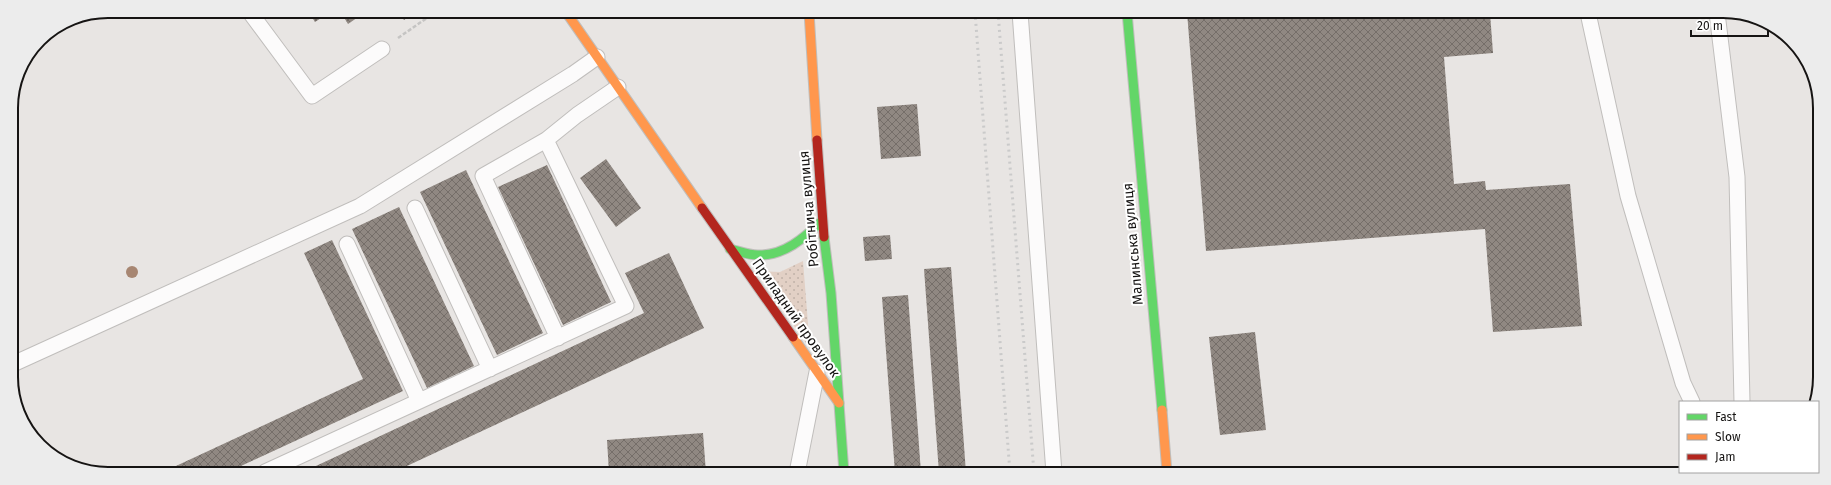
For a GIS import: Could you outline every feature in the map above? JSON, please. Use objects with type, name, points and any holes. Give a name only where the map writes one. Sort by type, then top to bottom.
[{"type":"street","name":"Приладний провулок","points":[[570,18],[839,403]]},
{"type":"street","name":"Робітнича вулиця","points":[[809,18],[822,221],[831,293],[844,467]]},
{"type":"street","name":"Малинська вулиця","points":[[1128,18],[1166,467]]},
{"type":"street","points":[[730,249],[758,255],[777,253],[797,244],[822,221]]},
{"type":"lane","points":[[254,18],[312,96],[382,49]]},
{"type":"lane","points":[[1020,18],[1054,467]]},
{"type":"lane","points":[[1589,18],[1628,196],[1683,383],[1692,401]]},
{"type":"lane","points":[[1718,18],[1737,176],[1742,401]]},
{"type":"lane","points":[[18,362],[360,206],[573,74],[597,57]]},
{"type":"lane","points":[[558,338],[483,176],[546,140],[577,114],[618,87]]},
{"type":"lane","points":[[276,467],[626,306],[546,140]]},
{"type":"lane","points":[[415,208],[490,369]]},
{"type":"lane","points":[[347,244],[420,401]]},
{"type":"lane","points":[[798,467],[817,372]]},
{"type":"path","points":[[382,49],[427,18]]},
{"type":"shaded area","points":[[803,261],[810,349],[756,271],[780,272]]},
{"type":"building","points":[[312,18],[321,18],[315,22]]},
{"type":"building","points":[[344,18],[357,18],[348,24]]},
{"type":"building","points":[[1187,18],[1490,18],[1493,53],[1444,57],[1454,184],[1485,181],[1486,190],[1570,184],[1582,326],[1493,332],[1485,229],[1206,251]]},
{"type":"building","points":[[917,104],[921,156],[881,159],[877,107]]},
{"type":"building","points":[[606,159],[641,208],[616,227],[580,178]]},
{"type":"building","points":[[547,165],[611,302],[563,325],[498,187]]},
{"type":"building","points":[[466,170],[543,333],[497,355],[420,192]]},
{"type":"building","points":[[399,207],[474,366],[427,388],[352,229]]},
{"type":"building","points":[[890,235],[892,259],[865,261],[863,237]]},
{"type":"building","points":[[332,240],[403,391],[239,467],[174,467],[363,379],[304,253]]},
{"type":"building","points":[[669,253],[704,328],[405,467],[314,467],[644,313],[625,273]]},
{"type":"building","points":[[951,267],[966,467],[939,467],[924,269]]},
{"type":"building","points":[[908,295],[921,467],[895,467],[882,297]]},
{"type":"building","points":[[1255,332],[1266,430],[1220,435],[1209,337]]},
{"type":"building","points":[[703,433],[706,467],[609,467],[607,440]]},
{"type":"railway","points":[[975,18],[1010,467]]},
{"type":"railway","points":[[998,18],[1034,467]]},
{"type":"traffic: fast","points":[[1128,18],[1162,410]]},
{"type":"traffic: fast","points":[[730,249],[747,254],[767,255],[793,245],[822,221]]},
{"type":"traffic: fast","points":[[824,237],[831,293],[844,467]]},
{"type":"traffic: slow","points":[[570,18],[702,208]]},
{"type":"traffic: slow","points":[[809,18],[817,140]]},
{"type":"traffic: slow","points":[[793,337],[839,403]]},
{"type":"traffic: slow","points":[[1162,410],[1167,467]]},
{"type":"traffic: jam","points":[[817,140],[824,237]]},
{"type":"traffic: jam","points":[[702,208],[793,337]]}]
